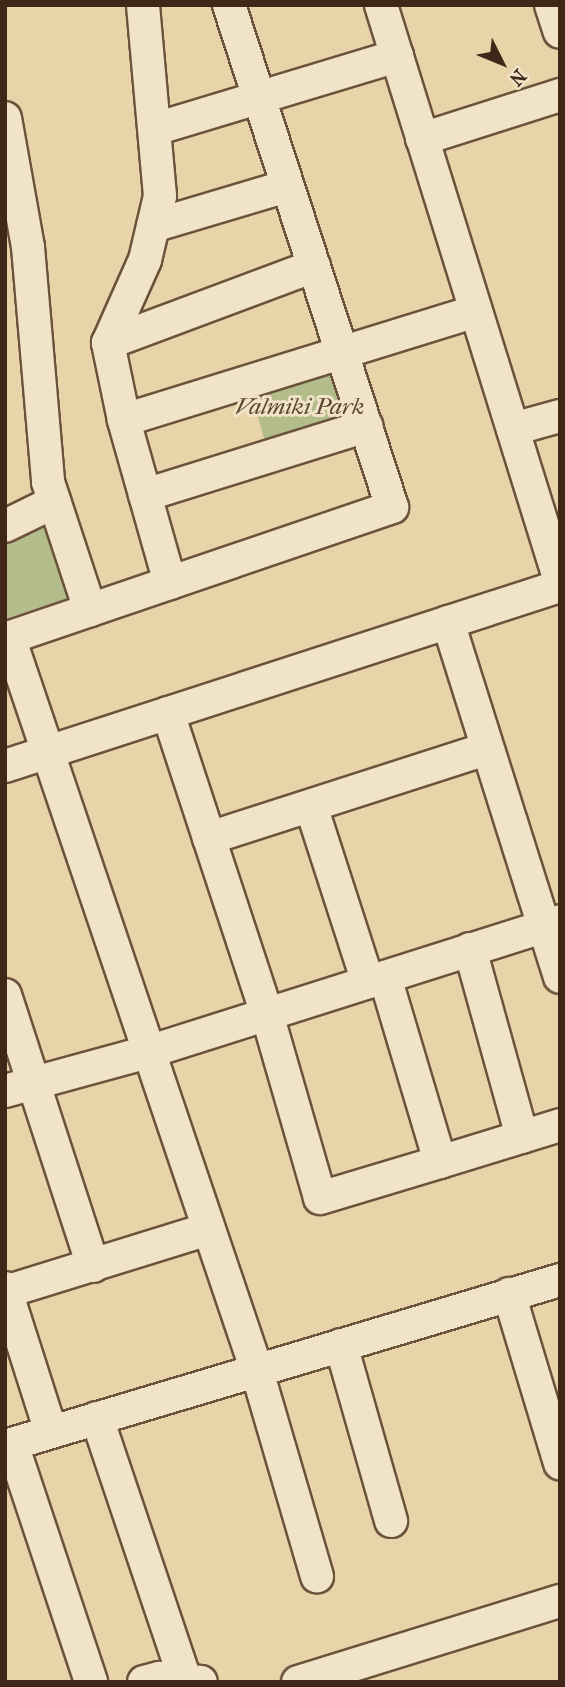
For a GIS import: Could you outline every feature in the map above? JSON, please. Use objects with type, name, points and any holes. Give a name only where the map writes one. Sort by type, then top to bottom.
[{"type":"street","points":[[144,5],[160,196],[145,260],[108,343],[124,420],[170,583]]},
{"type":"street","points":[[229,5],[392,507],[7,638],[257,1371],[317,1576]]},
{"type":"street","points":[[5,766],[560,583],[381,5]]},
{"type":"street","points":[[551,5],[560,32]]},
{"type":"street","points":[[155,129],[397,57]]},
{"type":"street","points":[[422,139],[560,95]]},
{"type":"street","points":[[5,118],[28,247],[48,482],[90,610]]},
{"type":"street","points":[[153,226],[287,186]]},
{"type":"street","points":[[108,343],[314,266]]},
{"type":"street","points":[[124,420],[476,311]]},
{"type":"street","points":[[513,429],[560,416]]},
{"type":"street","points":[[145,495],[366,426]]},
{"type":"street","points":[[5,526],[54,502]]},
{"type":"street","points":[[448,622],[487,749],[551,923],[560,977]]},
{"type":"street","points":[[168,713],[267,1014],[320,1198],[560,1125]]},
{"type":"street","points":[[209,838],[487,749]]},
{"type":"street","points":[[311,806],[377,979],[440,1162]]},
{"type":"street","points":[[20,1087],[148,1052],[551,923]]},
{"type":"street","points":[[470,949],[522,1137]]},
{"type":"street","points":[[5,995],[20,1087],[93,1266]]},
{"type":"street","points":[[51,1432],[6,1290],[93,1266],[208,1229]]},
{"type":"street","points":[[91,1682],[9,1445],[560,1280]]},
{"type":"street","points":[[509,1294],[560,1463]]},
{"type":"street","points":[[341,1345],[391,1521]]},
{"type":"street","points":[[97,1418],[193,1681],[144,1682]]},
{"type":"street","points":[[298,1682],[560,1601]]},
{"type":"green space","name":"Valmiki Park","points":[[331,368],[348,421],[266,445],[251,393]]},
{"type":"green space","points":[[45,517],[72,597],[5,619],[5,537]]}]
